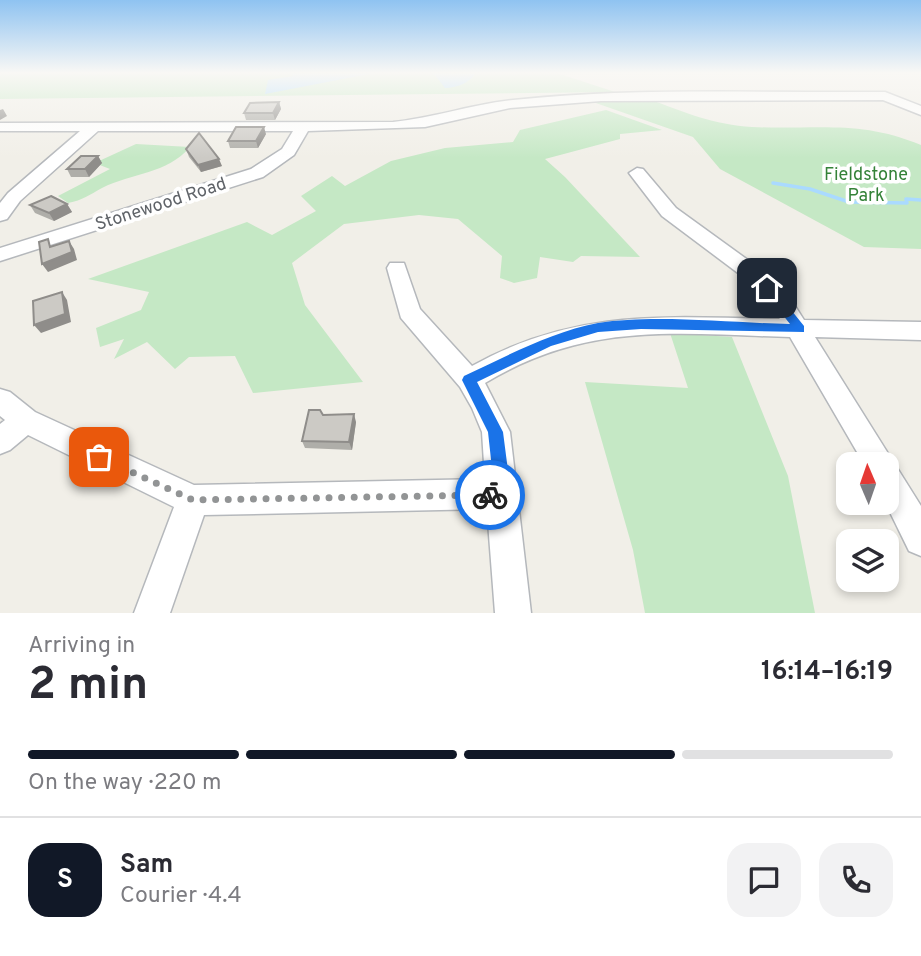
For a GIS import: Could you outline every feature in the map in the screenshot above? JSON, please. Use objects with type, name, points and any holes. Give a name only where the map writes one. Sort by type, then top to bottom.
[{"type":"street","points":[[0,127],[407,125],[520,102],[545,101]]},
{"type":"street","points":[[896,101],[921,111]]},
{"type":"street","name":"Stonewood Road","points":[[0,255],[257,173],[288,152],[303,126]]},
{"type":"street","points":[[0,215],[14,197],[95,127]]},
{"type":"street","points":[[636,173],[679,221],[756,277],[782,303],[873,452]]},
{"type":"street","points":[[397,268],[409,312],[469,380],[484,404],[496,432],[513,613]]},
{"type":"street","points":[[469,380],[547,343],[597,328],[641,325],[921,331]]},
{"type":"street","points":[[0,400],[25,421],[193,500],[503,494]]},
{"type":"street","points":[[0,441],[25,421]]},
{"type":"street","points":[[900,499],[921,539]]},
{"type":"street","points":[[152,613],[193,500]]},
{"type":"green space","name":"Fieldstone Park","points":[[653,101],[725,124],[857,129],[899,137],[921,145],[921,249],[864,247],[720,169],[693,137],[593,102]]},
{"type":"green space","points":[[606,110],[662,130],[620,134],[620,139],[545,159],[640,257],[581,256],[573,262],[540,257],[537,278],[514,283],[500,278],[502,256],[458,219],[419,215],[344,224],[292,263],[305,305],[363,382],[253,393],[235,356],[189,357],[175,369],[147,342],[114,359],[124,339],[100,347],[96,328],[141,310],[149,292],[88,279],[247,222],[272,235],[316,211],[301,196],[332,176],[345,186],[391,161],[445,148],[513,142],[520,130]]},
{"type":"green space","points":[[136,144],[190,147],[171,163],[113,183],[78,200],[68,203],[58,196],[110,169],[97,164],[99,161]]},
{"type":"green space","points":[[670,333],[732,337],[788,476],[815,613],[645,613],[633,550],[585,382],[688,388]]},
{"type":"building","points":[[279,102],[273,113],[244,113],[250,103]]},
{"type":"building","points":[[236,127],[264,127],[256,141],[228,141]]},
{"type":"building","points":[[199,133],[219,159],[198,165],[186,149]]},
{"type":"building","points":[[81,156],[98,156],[85,169],[67,169]]},
{"type":"building","points":[[51,196],[67,204],[49,213],[30,205]]},
{"type":"building","points":[[48,239],[50,247],[69,241],[72,252],[42,264],[39,242]]},
{"type":"building","points":[[62,292],[65,314],[34,325],[33,301]]},
{"type":"building","points":[[309,410],[320,410],[323,415],[354,414],[349,442],[302,441]]},
{"type":"waterway","points":[[773,183],[810,189],[849,202],[907,203],[906,199],[921,200]]},
{"type":"way so far","points":[[99,457],[193,500],[214,502],[490,495]]},
{"type":"route","points":[[490,495],[503,494],[496,432],[484,404],[469,380],[485,370],[582,330],[641,325],[800,329],[782,303],[767,288]]}]
